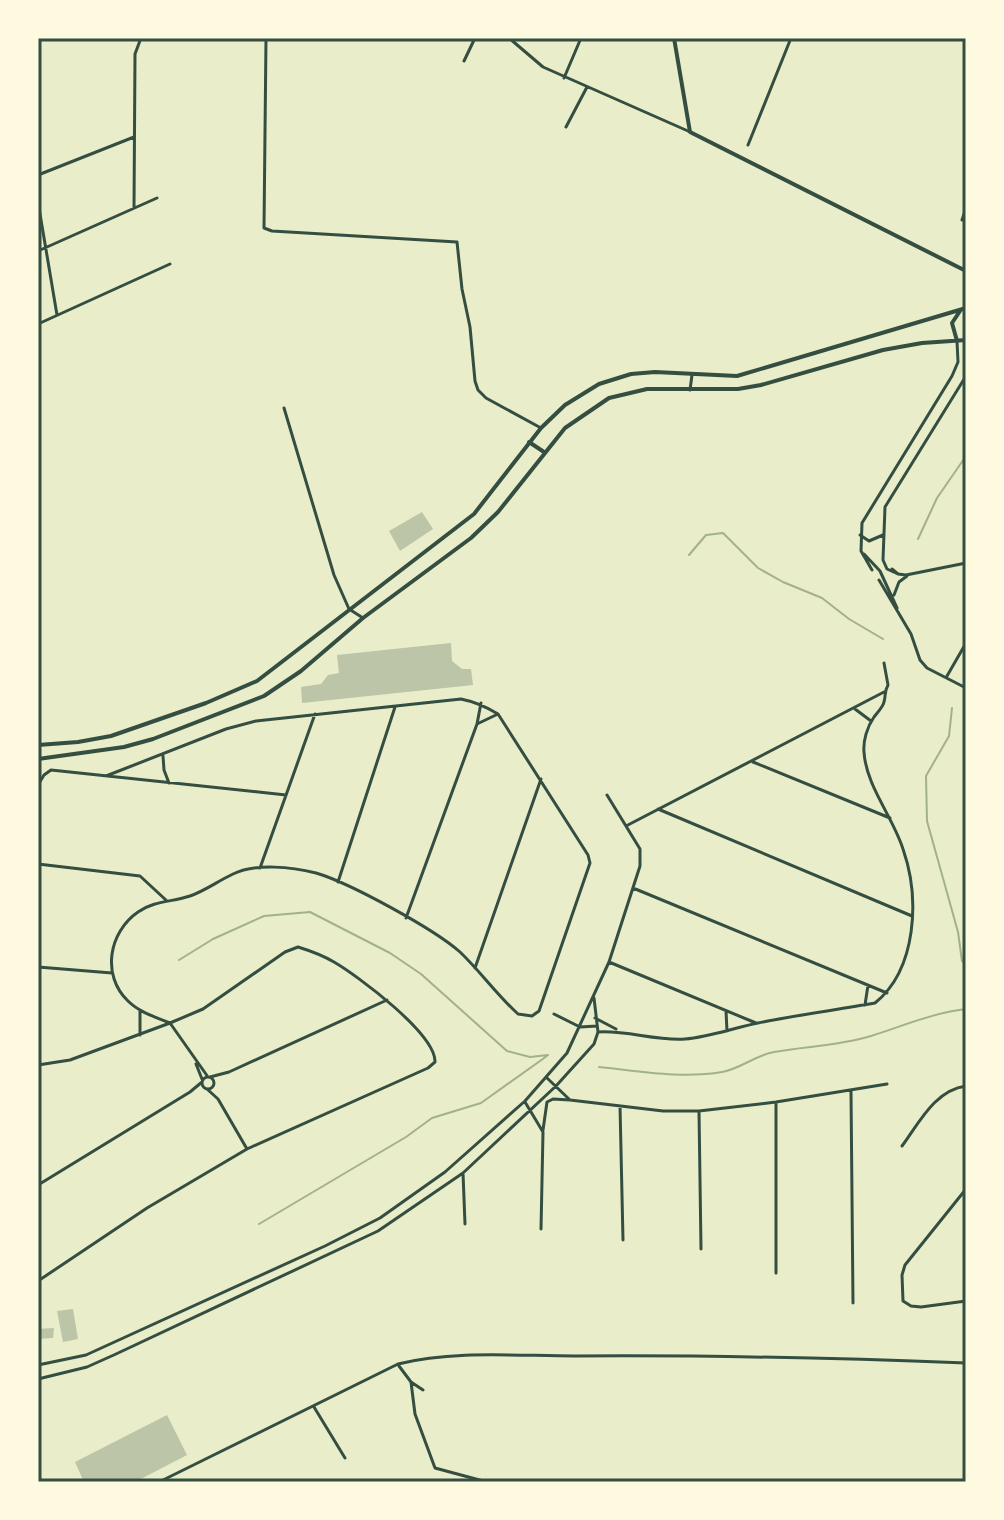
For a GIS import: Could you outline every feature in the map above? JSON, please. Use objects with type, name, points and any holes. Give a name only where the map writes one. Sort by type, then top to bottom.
[{"type":"main road","points":[[674,38],[690,132],[966,271]]},
{"type":"main road","points":[[957,341],[952,323],[965,308]]},
{"type":"main road","points":[[38,745],[111,736],[257,681],[474,514],[541,428],[565,405],[599,384],[643,373],[737,376],[965,308]]},
{"type":"main road","points":[[40,759],[124,747],[153,739],[264,696],[301,671],[363,618],[471,538],[498,512],[565,428],[609,398],[647,389],[749,387],[892,348],[966,340]]},
{"type":"main road","points":[[529,442],[544,452]]},
{"type":"street","points":[[134,208],[135,54],[141,38]]},
{"type":"street","points":[[266,38],[264,228],[355,238],[457,242],[478,390],[486,398],[541,428]]},
{"type":"street","points":[[464,61],[475,38]]},
{"type":"street","points":[[509,38],[535,62],[564,78],[690,132]]},
{"type":"street","points":[[564,78],[581,38]]},
{"type":"street","points":[[748,145],[791,38]]},
{"type":"street","points":[[566,127],[587,87]]},
{"type":"street","points":[[38,175],[134,137]]},
{"type":"street","points":[[38,251],[157,198]]},
{"type":"street","points":[[38,202],[57,315]]},
{"type":"street","points":[[962,220],[966,208]]},
{"type":"street","points":[[38,324],[170,264]]},
{"type":"street","points":[[872,570],[861,551],[860,535],[864,519],[952,376],[958,362],[957,341]]},
{"type":"street","points":[[690,390],[692,375]]},
{"type":"street","points":[[966,376],[888,499],[883,514],[885,567],[900,575],[910,575],[966,563]]},
{"type":"street","points":[[284,408],[330,562],[349,609],[363,618]]},
{"type":"street","points":[[860,535],[869,541],[883,535]]},
{"type":"street","points":[[861,551],[880,571],[900,618]]},
{"type":"street","points":[[884,551],[887,560]]},
{"type":"street","points":[[892,569],[900,575]]},
{"type":"street","points":[[893,598],[899,582],[910,575]]},
{"type":"street","points":[[879,580],[911,634],[920,660],[927,668],[966,688]]},
{"type":"street","points":[[947,676],[966,643]]},
{"type":"street","points":[[595,1018],[619,1031],[649,1038],[684,1039],[875,1003],[887,993],[909,945],[912,916],[907,864],[866,760],[865,741],[871,721],[884,703],[888,685],[884,663]]},
{"type":"street","points":[[626,826],[884,692]]},
{"type":"street","points":[[106,776],[226,729],[256,721],[461,699],[481,703],[498,714],[588,855],[590,863],[539,1011],[532,1016],[518,1014],[441,938],[316,873],[260,868],[234,873],[188,897],[140,910],[126,921],[115,938],[111,956],[112,973],[126,1000],[140,1011],[170,1023],[214,1084],[218,1099]]},
{"type":"street","points":[[406,918],[477,724],[481,703]]},
{"type":"street","points":[[338,882],[395,707]]},
{"type":"street","points":[[854,708],[871,721]]},
{"type":"street","points":[[260,868],[315,713]]},
{"type":"street","points":[[477,724],[498,714]]},
{"type":"street","points":[[163,755],[169,783]]},
{"type":"street","points":[[751,761],[890,818]]},
{"type":"street","points":[[38,785],[51,770],[286,795]]},
{"type":"street","points":[[475,969],[541,779]]},
{"type":"street","points":[[38,1365],[86,1355],[380,1218],[445,1172],[525,1101],[567,1053],[580,1027],[609,962],[640,866],[640,849],[607,795]]},
{"type":"street","points":[[658,809],[912,916]]},
{"type":"street","points":[[38,864],[140,876],[167,901]]},
{"type":"street","points":[[633,888],[887,993]]},
{"type":"street","points":[[38,1065],[70,1060],[203,1009],[285,952],[298,947],[336,963],[387,1000],[431,1045],[435,1062],[350,1105],[247,1149],[147,1208],[38,1281]]},
{"type":"street","points":[[609,962],[756,1023]]},
{"type":"street","points":[[38,967],[112,973]]},
{"type":"street","points":[[865,1005],[868,985]]},
{"type":"street","points":[[38,1379],[73,1371],[116,1354],[352,1244],[405,1214],[463,1173],[556,1086],[594,1044],[598,1032],[594,994]]},
{"type":"street","points":[[204,1085],[209,1077],[229,1072],[387,1000]]},
{"type":"street","points":[[140,1011],[140,1035]]},
{"type":"street","points":[[726,1011],[727,1031]]},
{"type":"street","points":[[554,1014],[580,1027],[597,1026]]},
{"type":"street","points":[[598,1032],[619,1031]]},
{"type":"street","points":[[194,1060],[204,1085],[218,1099],[247,1149]]},
{"type":"street","points":[[38,1185],[190,1092],[214,1084],[229,1072]]},
{"type":"street","points":[[546,1077],[570,1100]]},
{"type":"street","points":[[541,1229],[543,1132],[547,1102],[553,1099],[663,1111],[699,1111],[887,1084]]},
{"type":"street","points":[[902,1146],[938,1098],[966,1086]]},
{"type":"street","points":[[851,1091],[853,1303]]},
{"type":"street","points":[[525,1101],[543,1132]]},
{"type":"street","points":[[776,1102],[776,1273]]},
{"type":"street","points":[[620,1106],[623,1240]]},
{"type":"street","points":[[699,1111],[701,1249]]},
{"type":"street","points":[[463,1173],[465,1224]]},
{"type":"street","points":[[966,1189],[905,1265],[902,1275],[902,1298],[905,1303],[921,1307],[966,1301]]},
{"type":"street","points":[[159,1482],[398,1364],[415,1360],[480,1356],[676,1355],[966,1363]]},
{"type":"street","points":[[71,1359],[73,1371]]},
{"type":"street","points":[[398,1364],[411,1382],[423,1390]]},
{"type":"street","points":[[411,1382],[415,1414],[435,1468],[487,1482]]},
{"type":"street","points":[[314,1407],[345,1458]]},
{"type":"building","points":[[422,512],[433,529],[400,551],[389,531]]},
{"type":"building","points":[[451,643],[452,661],[462,669],[471,669],[473,685],[302,703],[301,687],[321,684],[328,675],[339,673],[337,655]]},
{"type":"building","points":[[73,1309],[78,1339],[63,1342],[57,1311]]},
{"type":"building","points":[[54,1328],[53,1338],[38,1339],[38,1329]]},
{"type":"building","points":[[167,1415],[187,1455],[135,1482],[84,1482],[75,1462]]},
{"type":"waterway","points":[[918,539],[937,498],[966,456]]},
{"type":"waterway","points":[[689,555],[706,535],[723,533],[758,568],[822,598],[883,639]]},
{"type":"waterway","points":[[952,708],[949,736],[926,776],[927,821],[958,932],[962,961],[966,966]]},
{"type":"waterway","points":[[179,960],[213,939],[264,916],[310,912],[390,953],[421,974],[507,1051],[530,1057],[548,1055]]},
{"type":"waterway","points":[[599,1067],[676,1075],[722,1072],[767,1054],[859,1039],[966,1009]]},
{"type":"waterway","points":[[259,1224],[406,1137],[432,1118],[481,1103],[547,1056]]}]
